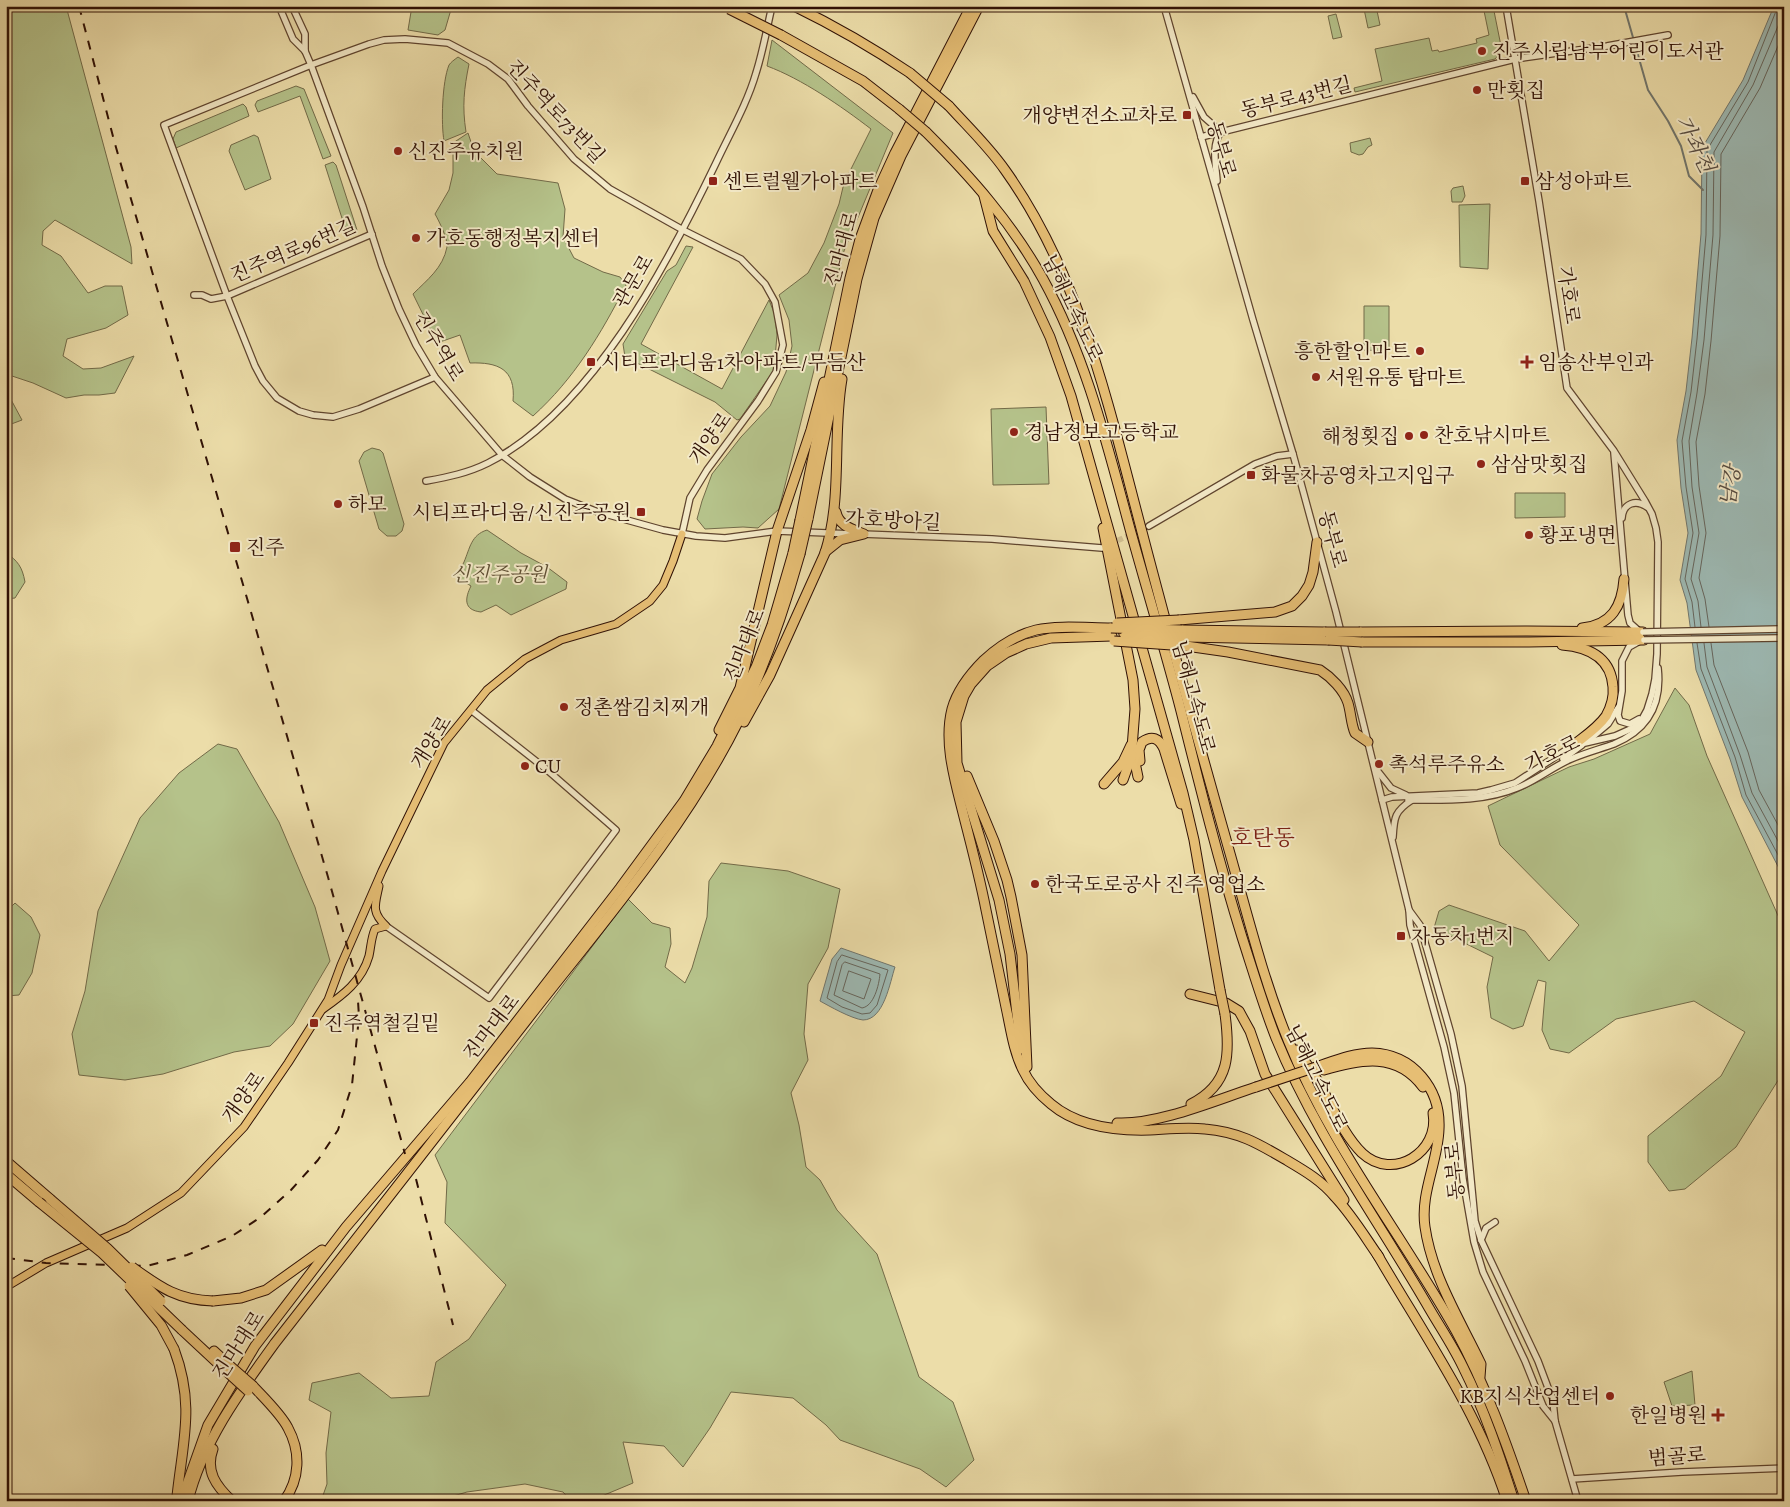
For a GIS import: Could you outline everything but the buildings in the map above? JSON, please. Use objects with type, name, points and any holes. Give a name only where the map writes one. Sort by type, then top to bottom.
[{"type":"highway","name":"남해고속도로","points":[[794,6],[870,46],[910,74],[949,106],[1003,167],[1029,206],[1048,242],[1076,305],[1104,389],[1175,656],[1252,931],[1267,982],[1287,1038],[1303,1076],[1355,1170],[1435,1297],[1480,1378],[1503,1433],[1526,1501]]},
{"type":"highway","name":"진마대로","points":[[804,520],[850,278],[871,207],[895,154],[971,6]]},
{"type":"highway","name":"진마대로","points":[[804,520],[867,241],[884,193],[901,156],[979,6]]},
{"type":"highway","name":"남해고속도로","points":[[726,8],[781,35],[864,81],[926,132],[983,192],[1024,248],[1045,283],[1063,319],[1097,407],[1178,700],[1214,841],[1260,994],[1276,1036],[1293,1078],[1340,1164],[1405,1267],[1462,1364],[1492,1430],[1514,1501]]},
{"type":"highway","points":[[983,192],[993,231],[1024,280],[1050,337],[1071,396],[1190,822],[1225,1014],[1228,1048],[1226,1066],[1217,1082],[1206,1094],[1196,1101],[1145,1121]]},
{"type":"highway","points":[[723,749],[735,738],[770,675],[825,553],[831,533],[835,506],[841,390],[851,332],[848,323]]},
{"type":"highway","points":[[703,771],[704,760],[740,688],[778,531],[811,430],[827,370],[835,354]]},
{"type":"highway","points":[[1095,483],[1133,680],[1133,753],[1141,777],[1139,746],[1145,740],[1154,738],[1160,741],[1178,796],[1190,822]]},
{"type":"highway","points":[[835,506],[839,521],[864,534]]},
{"type":"highway","points":[[797,554],[804,520]]},
{"type":"highway","points":[[825,553],[840,540],[864,534]]},
{"type":"highway","points":[[1112,632],[1179,620],[1275,612],[1292,606],[1309,585],[1313,572],[1317,542]]},
{"type":"highway","name":"진마대로","points":[[188,1501],[201,1465],[223,1420],[246,1383],[275,1343],[648,863],[690,805],[723,749],[762,670],[778,628],[797,554]]},
{"type":"highway","name":"진마대로","points":[[181,1501],[208,1425],[255,1346],[346,1227],[476,1074],[626,881],[680,808],[732,718],[756,667],[797,554]]},
{"type":"highway","points":[[1361,637],[1591,627],[1603,621],[1620,604],[1623,596],[1624,579]]},
{"type":"highway","points":[[1379,1257],[1346,1210],[1323,1184],[1253,1140],[1237,1134],[1204,1128],[1129,1130],[1083,1122],[1060,1111],[1039,1093],[1023,1071],[1018,1058],[985,903],[958,793],[950,749],[952,711],[955,700],[974,669],[991,653],[1012,640],[1036,630],[1112,632],[1184,638],[1326,636],[1529,642],[1644,636]]},
{"type":"highway","points":[[1527,631],[1644,636]]},
{"type":"highway","points":[[1082,632],[1026,644],[996,659],[971,684],[964,696],[956,722],[957,763],[999,900],[1010,954],[1019,1040],[1027,1067],[1038,1085],[1059,1105],[1090,1120],[1111,1123],[1145,1121],[1257,1090]]},
{"type":"highway","points":[[1184,638],[1219,650],[1320,670],[1344,694],[1356,733],[1368,742]]},
{"type":"highway","points":[[1529,642],[1581,648],[1602,659],[1611,673],[1614,692],[1611,706],[1605,717],[1598,726],[1570,747]]},
{"type":"highway","points":[[1109,780],[1123,762],[1133,738]]},
{"type":"highway","points":[[1123,780],[1133,753]]},
{"type":"highway","points":[[957,763],[968,778],[1007,880],[1022,955],[1027,1067]]},
{"type":"highway","points":[[1190,994],[1226,1002],[1239,1011],[1250,1031],[1265,1074],[1444,1363],[1484,1440],[1507,1501]]},
{"type":"highway","points":[[1287,1038],[1314,1074],[1354,1144],[1364,1154],[1379,1162],[1400,1164],[1413,1158],[1428,1142],[1433,1130],[1432,1105],[1428,1094],[1410,1073],[1390,1064],[1374,1061],[1318,1069]]},
{"type":"highway","points":[[1115,1127],[1149,1126],[1362,1054],[1388,1055],[1412,1066],[1424,1078],[1433,1093],[1438,1110],[1439,1130],[1426,1196],[1425,1227],[1436,1270],[1481,1364],[1480,1378]]},
{"type":"highway","points":[[6,1162],[50,1199],[184,1328],[251,1389],[288,1427],[296,1449],[297,1475],[292,1491],[284,1501]]},
{"type":"highway","points":[[6,1174],[39,1202],[105,1251],[165,1290],[196,1300],[213,1301],[241,1298],[266,1290],[318,1254],[346,1227]]},
{"type":"highway","points":[[105,1251],[161,1325],[174,1349],[181,1368],[187,1411],[177,1501]]},
{"type":"highway","points":[[251,1389],[284,1430],[292,1450],[293,1473],[289,1487],[278,1501]]},
{"type":"highway","points":[[223,1420],[210,1460],[210,1466],[211,1472],[222,1491],[232,1501]]},
{"type":"main road","name":"개양로","points":[[6,1287],[46,1262],[127,1228],[181,1193],[244,1126],[328,1000],[341,965],[382,871],[444,743],[488,690],[525,659],[561,640],[616,624],[650,601],[663,585],[682,534]]},
{"type":"main road","points":[[321,1011],[347,993],[359,979],[369,957],[382,871]]},
{"type":"main road","points":[[372,936],[375,929],[386,926],[375,912]]},
{"type":"street","name":"진주역로","points":[[279,6],[294,39],[305,51],[311,65],[399,309],[416,345],[435,377],[502,455],[530,477],[565,500],[645,526],[682,534]]},
{"type":"street","name":"진주역로","points":[[292,6],[305,34],[305,51]]},
{"type":"street","name":"관문로","points":[[426,481],[463,474],[502,455],[534,433],[585,382],[628,321],[683,230],[748,95],[757,72],[772,6]]},
{"type":"street","name":"동부로","points":[[1164,6],[1293,454],[1336,612],[1392,844],[1410,910],[1410,925],[1444,1047],[1454,1093],[1462,1179],[1474,1242],[1482,1272],[1525,1361],[1543,1406],[1555,1421]]},
{"type":"street","name":"가호로","points":[[1382,800],[1392,797],[1472,799],[1488,797],[1516,789],[1571,759],[1625,739],[1645,723],[1652,712],[1657,697],[1659,677],[1657,654],[1658,542],[1656,528],[1650,509],[1614,451],[1567,388],[1506,6]]},
{"type":"street","name":"동부로43번길","points":[[1201,137],[1515,59],[1668,35]]},
{"type":"street","name":"진주역로73번길","points":[[227,296],[164,125],[311,65],[356,48],[384,40],[406,39],[448,43],[488,64],[508,79],[528,106],[574,159],[610,189],[683,230]]},
{"type":"street","points":[[1185,80],[1204,117],[1221,132],[1216,141],[1215,150],[1218,193]]},
{"type":"street","name":"개양로","points":[[682,534],[690,498],[707,470],[758,401],[776,372],[783,345],[774,302],[765,284],[741,259],[683,230]]},
{"type":"street","name":"진주역로96번길","points":[[227,296],[372,234]]},
{"type":"street","points":[[194,295],[202,295],[211,299],[227,296],[263,382],[277,398],[299,411],[313,415],[333,417],[359,409],[435,377]]},
{"type":"street","points":[[1614,451],[1624,579],[1630,623],[1635,629],[1644,636],[1784,638]]},
{"type":"street","points":[[1149,526],[1255,464],[1277,456],[1293,454]]},
{"type":"street","points":[[1621,537],[1622,513],[1629,504],[1636,502],[1650,509]]},
{"type":"street","name":"가호방아길","points":[[682,534],[724,538],[778,531],[992,539],[1102,548]]},
{"type":"street","points":[[1647,710],[1635,722],[1630,724],[1620,721],[1618,715],[1622,691],[1622,661],[1629,647],[1644,636],[1784,629]]},
{"type":"street","name":"가호로","points":[[1411,798],[1478,793],[1515,783],[1570,747],[1615,736],[1635,727],[1647,710],[1652,694],[1657,654]]},
{"type":"street","points":[[1545,773],[1608,724],[1618,708]]},
{"type":"street","points":[[386,926],[489,998],[616,830],[546,769],[471,710]]},
{"type":"street","points":[[1373,765],[1390,788],[1411,798],[1398,812],[1394,820],[1392,844]]},
{"type":"street","name":"동부로","points":[[1410,910],[1420,925],[1451,1034],[1462,1086],[1475,1221],[1481,1240],[1538,1361],[1553,1401],[1555,1421],[1578,1501]]},
{"type":"street","points":[[1481,1240],[1486,1228],[1495,1222]]},
{"type":"street","name":"범골로","points":[[1572,1479],[1707,1470],[1784,1468]]},
{"type":"green space","points":[[6,6],[66,6],[131,247],[132,264],[55,220],[43,231],[42,245],[61,256],[88,293],[105,286],[122,286],[128,315],[106,328],[67,339],[63,356],[83,369],[101,368],[134,356],[115,393],[66,398],[33,383],[9,375],[8,394],[22,420],[6,426]]},
{"type":"green space","points":[[412,6],[452,6],[445,30],[438,35],[408,30]]},
{"type":"green space","points":[[1376,6],[1380,25],[1368,28],[1364,9]]},
{"type":"green space","points":[[1483,6],[1493,6],[1502,51],[1495,59],[1355,92],[1354,88],[1382,81],[1375,49],[1429,38],[1432,51],[1438,50],[1439,52],[1477,43],[1476,39],[1489,35]]},
{"type":"green space","points":[[1336,14],[1342,37],[1333,39],[1328,16]]},
{"type":"green space","points":[[772,40],[893,133],[844,251],[779,509],[758,528],[705,529],[697,519],[712,474],[741,437],[770,406],[786,372],[792,346],[789,320],[779,295],[808,273],[824,243],[839,204],[844,183],[871,129],[821,94],[794,78],[767,66]]},
{"type":"green space","points":[[458,57],[469,64],[464,98],[466,132],[444,141],[442,114],[445,82],[449,65]]},
{"type":"green space","points":[[296,86],[304,89],[331,156],[323,159],[300,96],[258,112],[255,105],[257,101]]},
{"type":"green space","points":[[243,104],[249,116],[176,148],[173,139],[176,132]]},
{"type":"green space","points":[[468,133],[474,151],[497,174],[558,183],[565,209],[563,237],[574,258],[603,272],[620,277],[626,285],[586,355],[548,402],[533,416],[513,401],[511,381],[503,370],[489,364],[470,363],[460,335],[437,343],[413,294],[434,273],[445,254],[447,247],[446,239],[435,214],[449,190],[453,173],[453,143]]},
{"type":"green space","points":[[254,135],[258,137],[271,179],[245,190],[229,151],[231,145]]},
{"type":"green space","points":[[1370,138],[1372,145],[1363,154],[1359,155],[1351,152],[1350,143]]},
{"type":"green space","points":[[333,162],[336,165],[357,230],[356,233],[348,237],[325,165]]},
{"type":"green space","points":[[1463,186],[1465,196],[1462,202],[1452,202],[1451,191],[1453,188]]},
{"type":"green space","points":[[1490,204],[1488,269],[1460,267],[1459,205]]},
{"type":"green space","points":[[686,246],[693,247],[641,344],[722,389],[769,300],[775,315],[777,335],[774,370],[740,419],[737,420],[715,402],[625,357],[623,344],[667,271],[676,265]]},
{"type":"green space","points":[[1364,306],[1389,306],[1389,351],[1364,350]]},
{"type":"green space","points":[[1046,407],[1049,484],[993,485],[991,409]]},
{"type":"green space","points":[[372,448],[383,453],[404,524],[402,531],[396,536],[387,536],[379,529],[359,461],[364,452]]},
{"type":"green space","points":[[1515,493],[1565,493],[1565,517],[1515,518]]},
{"type":"green space","name":"신진주공원","points":[[487,530],[521,553],[547,567],[567,582],[566,589],[511,615],[496,605],[481,612],[471,609],[468,606],[467,599],[471,586],[455,576],[463,564],[474,539]]},
{"type":"green space","points":[[6,552],[19,565],[25,582],[15,598],[6,599]]},
{"type":"green space","points":[[1675,688],[1689,705],[1707,756],[1780,920],[1781,954],[1784,960],[1784,1071],[1736,1147],[1685,1189],[1669,1191],[1648,1162],[1648,1136],[1721,1076],[1745,1032],[1694,1001],[1616,1019],[1569,1053],[1550,1049],[1542,1030],[1546,982],[1538,980],[1523,1026],[1513,1029],[1491,1018],[1487,987],[1493,957],[1434,928],[1439,911],[1449,905],[1525,931],[1549,961],[1579,925],[1500,845],[1488,806],[1569,767],[1594,759],[1650,734]]},
{"type":"green space","points":[[218,744],[237,749],[279,822],[315,907],[330,961],[293,1024],[270,1046],[234,1052],[163,1074],[125,1080],[79,1075],[72,1034],[85,991],[98,911],[140,818],[179,773]]},
{"type":"green space","points":[[721,863],[788,871],[840,889],[828,948],[808,984],[804,1034],[808,1060],[791,1093],[806,1167],[820,1180],[837,1210],[877,1254],[919,1377],[953,1402],[974,1460],[946,1487],[920,1469],[840,1440],[826,1425],[793,1398],[731,1392],[710,1428],[683,1467],[664,1446],[623,1442],[633,1483],[590,1501],[571,1501],[563,1492],[525,1484],[467,1492],[436,1501],[321,1501],[327,1484],[326,1453],[331,1412],[309,1400],[312,1383],[359,1373],[391,1398],[429,1396],[436,1362],[469,1339],[506,1285],[445,1223],[447,1182],[435,1155],[628,899],[652,923],[670,928],[671,944],[665,967],[685,983],[692,968],[707,917],[709,881]]},
{"type":"green space","points":[[15,903],[31,917],[40,935],[32,973],[19,995],[6,996],[6,912]]},
{"type":"green space","points":[[1692,1371],[1695,1405],[1672,1406],[1664,1382]]},
{"type":"water","name":"남강","points":[[1774,6],[1784,6],[1784,878],[1742,797],[1730,759],[1696,670],[1687,603],[1680,580],[1688,533],[1681,488],[1677,440],[1686,391],[1701,234],[1702,148],[1743,80]]},
{"type":"water","points":[[841,948],[895,967],[885,999],[876,1014],[870,1018],[863,1020],[853,1017],[820,1001],[832,959]]},
{"type":"waterway","name":"가좌천","points":[[1624,6],[1648,90],[1681,146],[1689,176],[1703,190]]},
{"type":"tunnel","points":[[1110,544],[1143,529]]},
{"type":"railway","points":[[79,6],[115,144],[328,877],[405,1154]]},
{"type":"railway","points":[[6,1258],[46,1263],[147,1266],[187,1255],[232,1236],[261,1217],[291,1190],[318,1160],[338,1130],[352,1085],[359,1017],[358,1001]]},
{"type":"railway","points":[[416,1179],[453,1325]]},
{"type":"place","name":"진주시립남부어린이도서관","points":[[1482,51]]},
{"type":"place","name":"만횟집","points":[[1477,90]]},
{"type":"place","name":"개양변전소교차로","points":[[1187,115]]},
{"type":"place","name":"신진주유치원","points":[[398,151]]},
{"type":"place","name":"센트럴웰가아파트","points":[[713,181]]},
{"type":"place","name":"삼성아파트","points":[[1525,181]]},
{"type":"place","name":"가호동행정복지센터","points":[[416,238]]},
{"type":"place","name":"흥한할인마트","points":[[1420,351]]},
{"type":"place","name":"시티프라디움1차아파트/무듬산","points":[[591,362]]},
{"type":"place","name":"임송산부인과","points":[[1527,362]]},
{"type":"place","name":"서원유통 탑마트","points":[[1316,377]]},
{"type":"place","name":"경남정보고등학교","points":[[1014,432]]},
{"type":"place","name":"찬호낚시마트","points":[[1424,435]]},
{"type":"place","name":"해청횟집","points":[[1409,436]]},
{"type":"place","name":"삼삼맛횟집","points":[[1481,464]]},
{"type":"place","name":"화물차공영차고지입구","points":[[1251,475]]},
{"type":"place","name":"하모","points":[[338,504]]},
{"type":"place","name":"시티프라디움/신진주공원","points":[[641,512]]},
{"type":"place","name":"황포냉면","points":[[1529,535]]},
{"type":"place","name":"진주","points":[[235,547]]},
{"type":"place","name":"정촌쌈김치찌개","points":[[564,707]]},
{"type":"place","name":"촉석루주유소","points":[[1379,764]]},
{"type":"place","name":"CU","points":[[525,766]]},
{"type":"place","name":"한국도로공사 진주 영업소","points":[[1035,884]]},
{"type":"place","name":"자동차1번지","points":[[1401,936]]},
{"type":"place","name":"진주역철길밑","points":[[314,1023]]},
{"type":"place","name":"KB지식산업센터","points":[[1610,1396]]},
{"type":"place","name":"한일병원","points":[[1718,1415]]},
{"type":"district","name":"호탄동","points":[[1263,837]]}]
